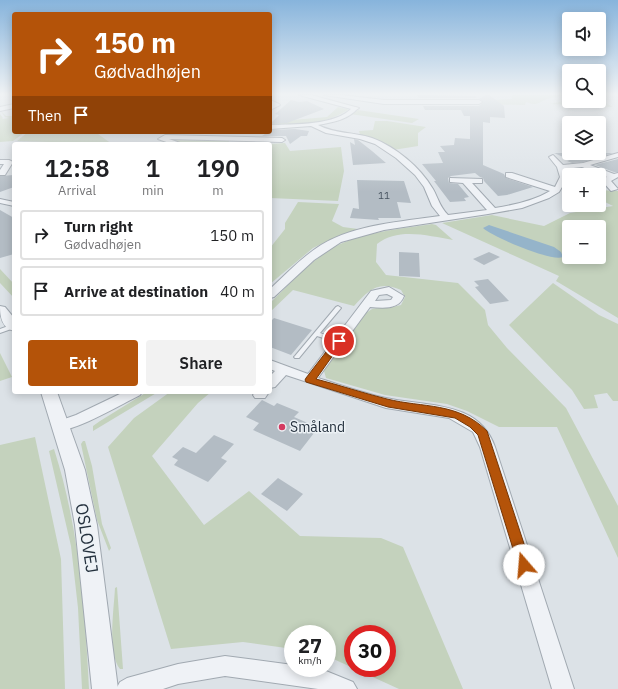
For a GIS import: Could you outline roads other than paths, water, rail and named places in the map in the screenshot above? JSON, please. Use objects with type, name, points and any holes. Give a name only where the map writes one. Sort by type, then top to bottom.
[{"type":"street","points":[[318,127],[326,131],[354,135],[378,143],[404,161],[419,175],[429,188],[436,208],[446,218]]},
{"type":"street","points":[[341,127],[356,133],[354,135]]},
{"type":"street","points":[[207,138],[210,134]]},
{"type":"street","points":[[172,142],[161,139],[166,137],[282,140]]},
{"type":"street","points":[[230,142],[237,139]]},
{"type":"street","points":[[561,167],[583,165],[618,155]]},
{"type":"street","points":[[272,292],[309,258],[327,246],[338,241],[373,230],[536,201],[556,190],[564,177],[561,167],[552,157]]},
{"type":"street","points":[[0,162],[9,162],[2,173],[0,173]]},
{"type":"street","points":[[583,165],[615,176]]},
{"type":"street","points":[[510,174],[556,190]]},
{"type":"street","points":[[614,189],[606,180],[615,176]]},
{"type":"street","points":[[454,180],[479,181]]},
{"type":"street","points":[[465,180],[492,210]]},
{"type":"street","points":[[0,201],[12,204]]},
{"type":"street","points":[[310,380],[367,304]]},
{"type":"street","points":[[0,310],[12,324]]},
{"type":"street","points":[[272,365],[310,380],[388,403],[458,415],[474,425],[483,433],[563,689]]},
{"type":"street","points":[[272,382],[284,370]]},
{"type":"street","name":"OSLOVEJ","points":[[50,394],[74,470],[86,525],[105,689]]},
{"type":"street","points":[[61,426],[131,394]]},
{"type":"street","points":[[127,689],[178,674],[225,666],[321,679],[346,689]]},
{"type":"lane","points":[[297,357],[338,308]]},
{"type":"lane","points":[[0,331],[12,327]]},
{"type":"lane","points":[[316,334],[339,341]]},
{"type":"water","points":[[489,225],[554,247],[561,252],[562,257],[557,258],[547,256],[522,248],[483,228]]},
{"type":"place","name":"Småland","points":[[282,427]]}]
